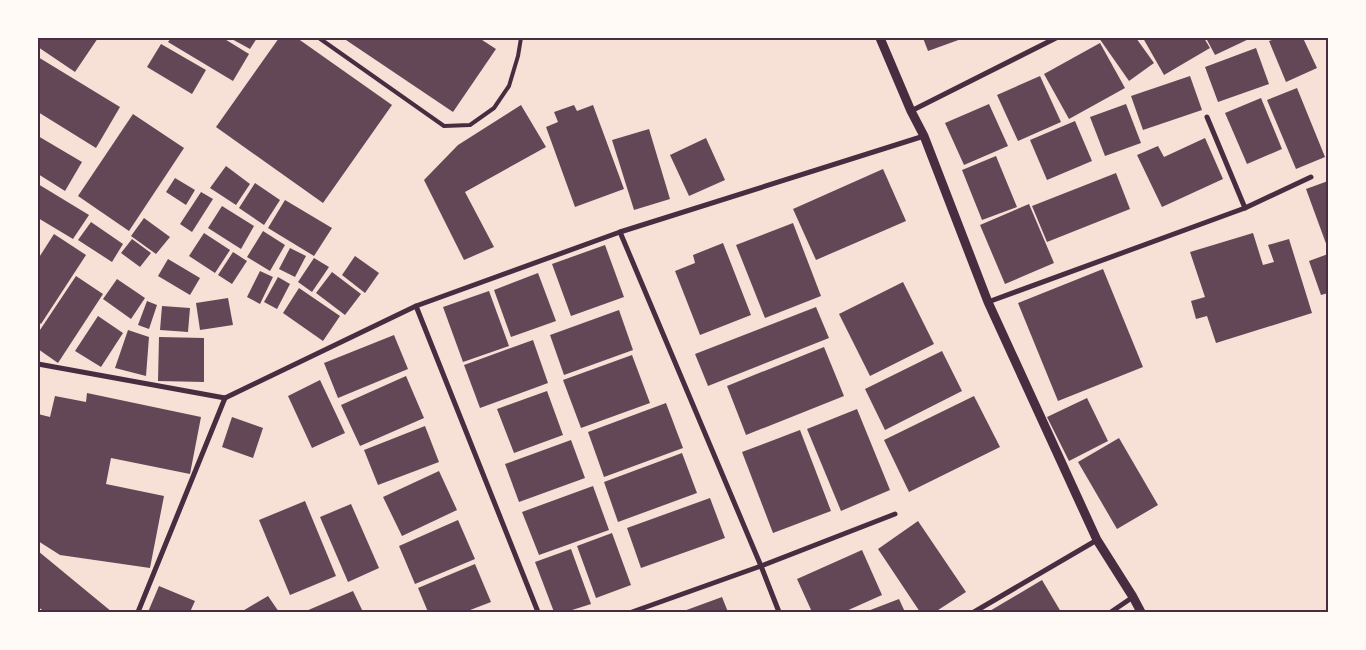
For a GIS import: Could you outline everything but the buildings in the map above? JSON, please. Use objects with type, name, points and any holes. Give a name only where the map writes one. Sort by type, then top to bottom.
[{"type":"street","points":[[880,38],[911,111],[924,136],[988,302],[1097,540],[1134,597],[1141,612]]},
{"type":"street","points":[[911,111],[1056,38]]},
{"type":"street","points":[[1208,117],[1245,208]]},
{"type":"street","points":[[38,364],[225,398],[416,306],[620,232],[924,136]]},
{"type":"street","points":[[988,302],[1245,208],[1312,177]]},
{"type":"street","points":[[620,232],[779,612]]},
{"type":"street","points":[[416,306],[538,612]]},
{"type":"street","points":[[138,612],[225,398]]},
{"type":"street","points":[[632,612],[761,566],[895,514]]},
{"type":"street","points":[[974,612],[1097,540]]},
{"type":"street","points":[[1111,612],[1134,597]]},
{"type":"lane","points":[[319,38],[444,126],[470,125],[494,108],[509,86],[521,38]]}]
